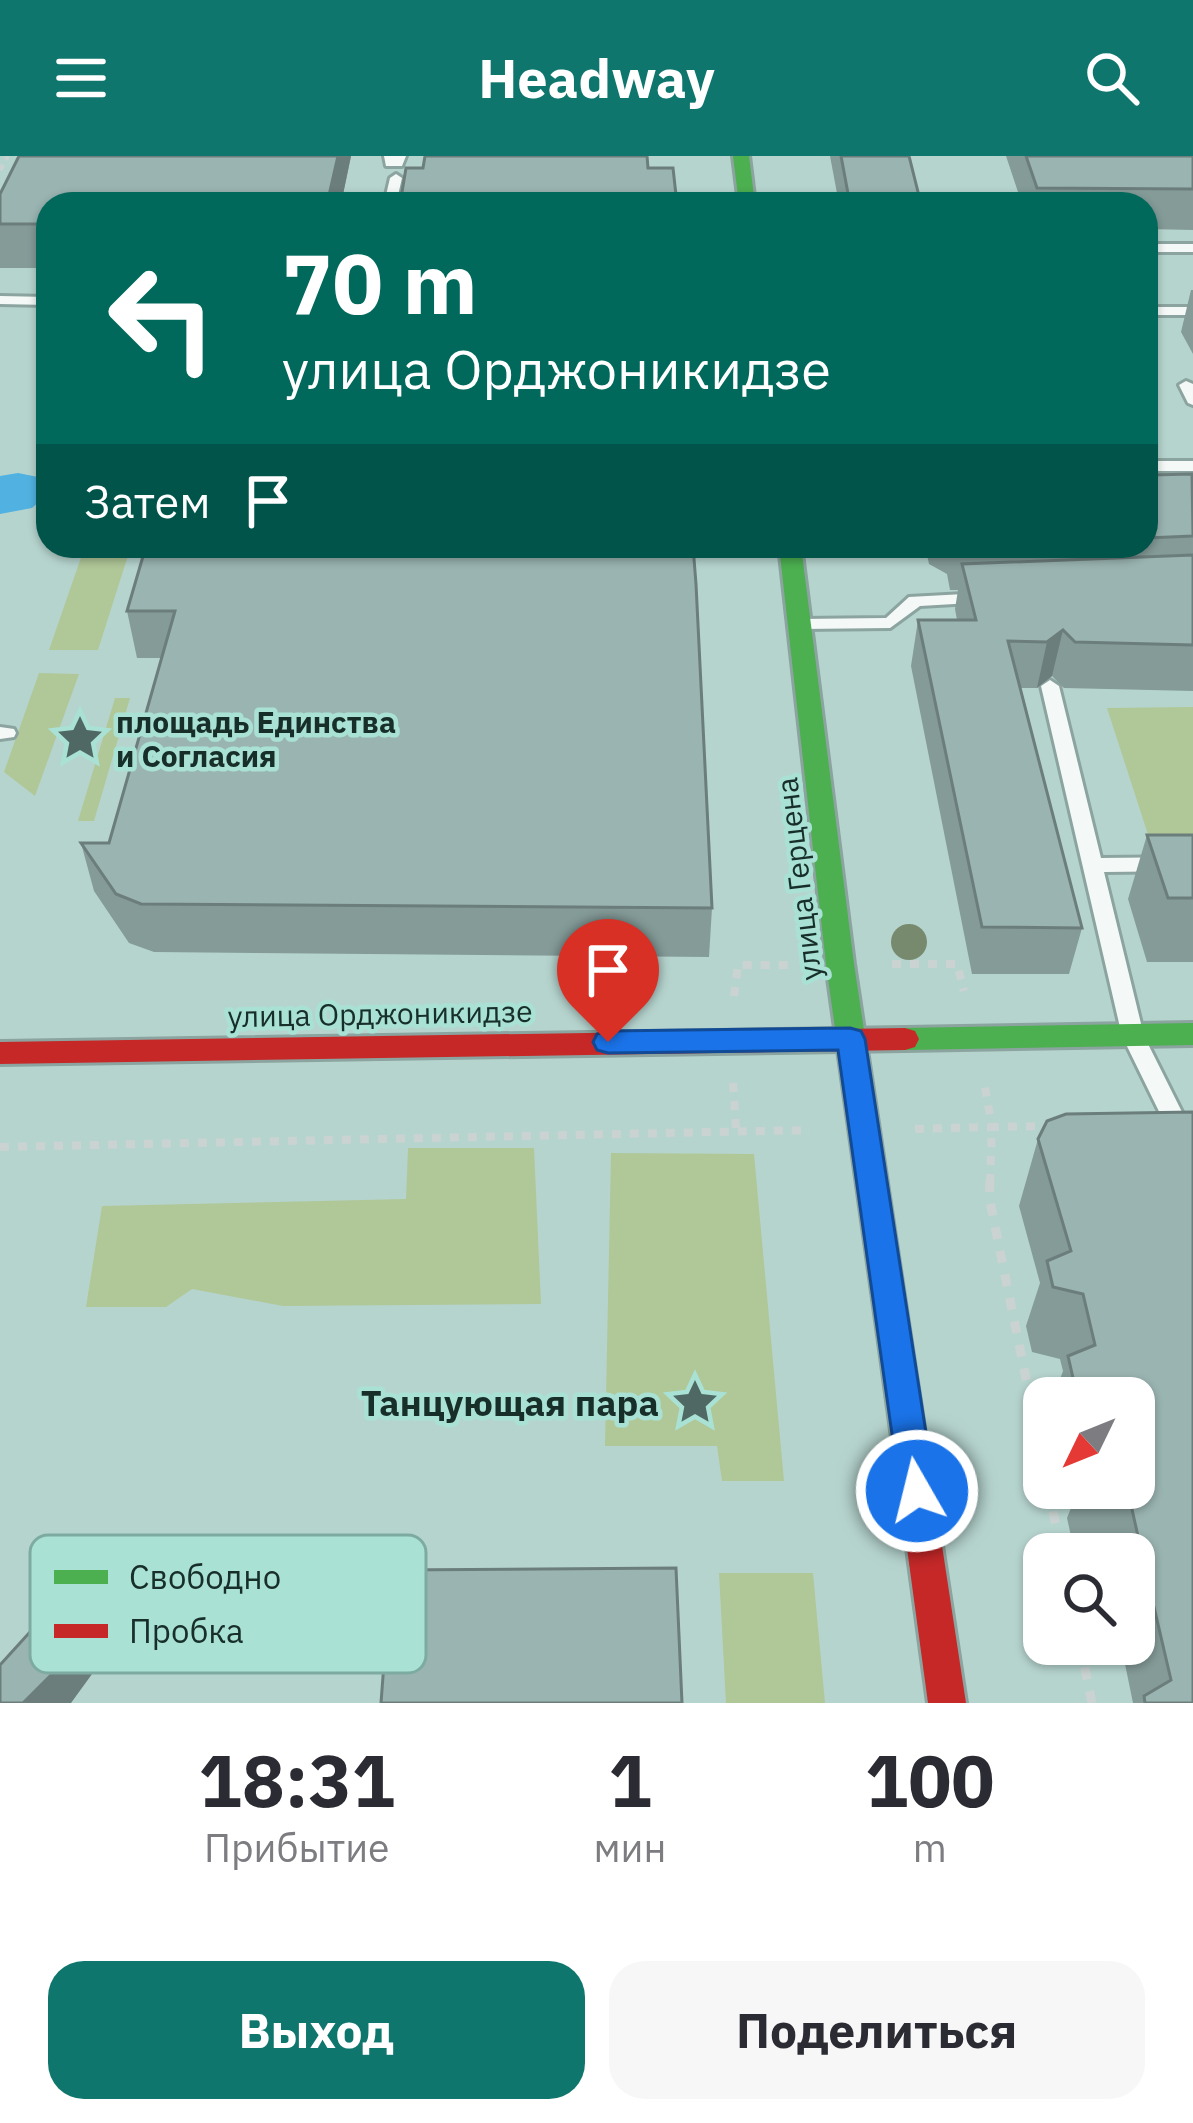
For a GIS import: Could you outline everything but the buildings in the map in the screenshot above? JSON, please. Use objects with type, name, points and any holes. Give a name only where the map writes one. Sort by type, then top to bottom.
[{"type":"street","points":[[741,156],[746,192]]},
{"type":"street","name":"улица Герцена","points":[[792,558],[850,1039],[947,1703]]},
{"type":"street","name":"улица Орджоникидзе","points":[[0,1053],[1193,1034]]},
{"type":"lane","points":[[1158,248],[1193,248]]},
{"type":"lane","points":[[0,300],[36,301]]},
{"type":"lane","points":[[1158,310],[1193,310]]},
{"type":"lane","points":[[1158,466],[1193,466]]},
{"type":"lane","points":[[802,624],[890,623],[915,601],[995,598]]},
{"type":"lane","points":[[1050,686],[1133,1036],[1180,1123],[1188,1161]]},
{"type":"lane","points":[[1093,865],[1193,864]]},
{"type":"path","points":[[0,170],[8,156]]},
{"type":"path","points":[[1026,1377],[989,1197],[992,1127],[1063,1126]]},
{"type":"path","points":[[0,1147],[736,1130]]},
{"type":"path","points":[[1084,1665],[1092,1703]]},
{"type":"green space","points":[[81,558],[127,558],[98,650],[49,650]]},
{"type":"green space","points":[[39,673],[79,674],[35,796],[4,772]]},
{"type":"green space","points":[[115,698],[130,698],[94,821],[78,821]]},
{"type":"green space","points":[[1193,707],[1193,850],[1153,850],[1107,708]]},
{"type":"green space","points":[[408,1148],[534,1148],[541,1304],[283,1306],[192,1289],[166,1307],[86,1307],[102,1206],[406,1199]]},
{"type":"green space","points":[[611,1153],[754,1154],[784,1481],[722,1481],[717,1446],[605,1446]]},
{"type":"green space","points":[[719,1573],[813,1573],[825,1703],[726,1703]]},
{"type":"water","points":[[0,476],[36,477],[36,504],[0,514]]},
{"type":"traffic: fast","points":[[741,156],[746,192]]},
{"type":"traffic: fast","points":[[791,558],[840,964],[895,1342]]},
{"type":"traffic: fast","points":[[905,1039],[1193,1034]]},
{"type":"traffic: jam","points":[[0,1053],[905,1039]]},
{"type":"traffic: jam","points":[[895,1342],[947,1703]]},
{"type":"place","name":"площадь Единства и Согласия","points":[[80,738]]},
{"type":"place","name":"Танцующая пара","points":[[695,1402]]},
{"type":"route","points":[[608,1042],[850,1039],[917,1491]]}]
